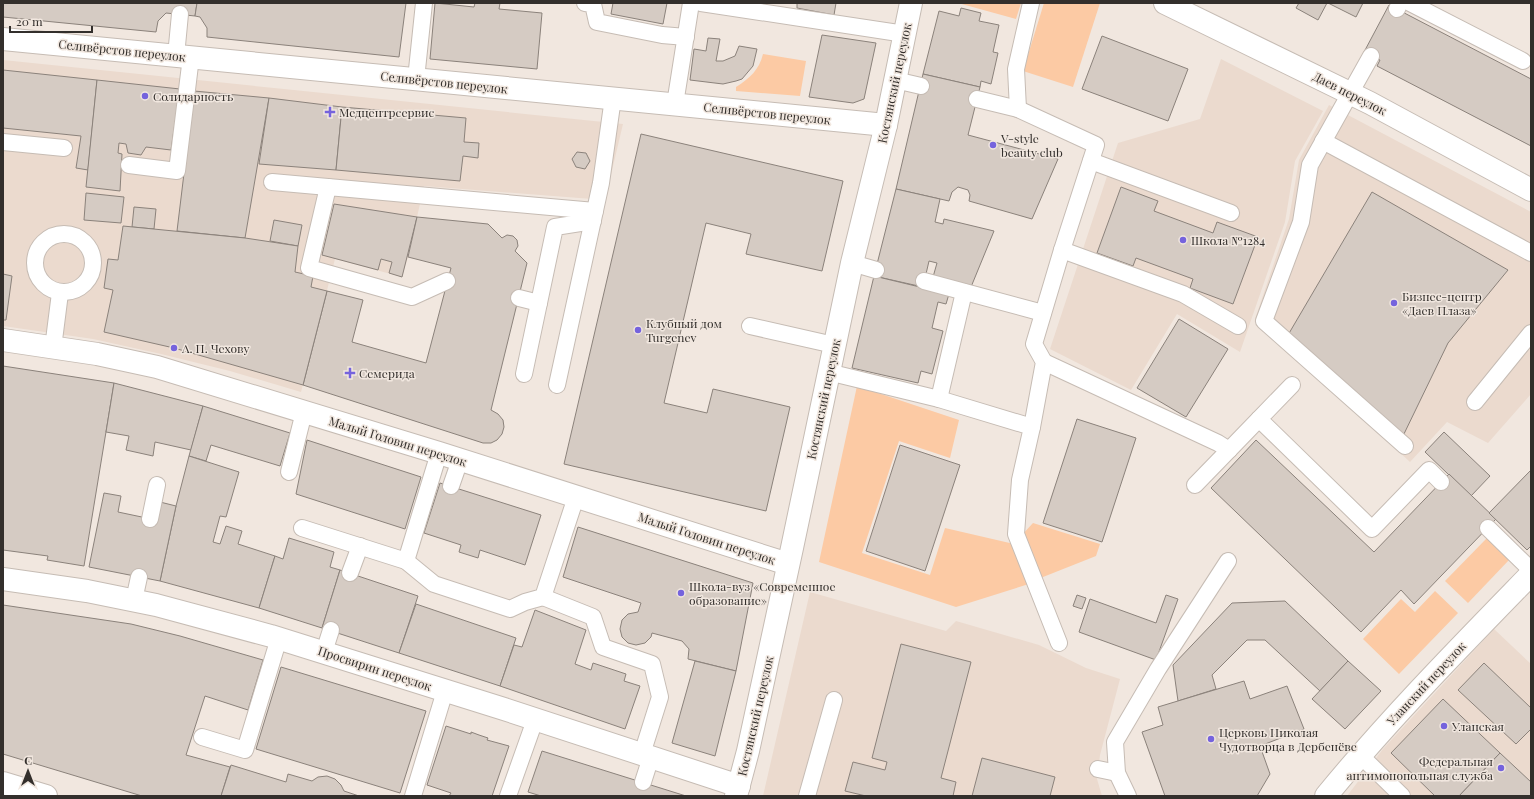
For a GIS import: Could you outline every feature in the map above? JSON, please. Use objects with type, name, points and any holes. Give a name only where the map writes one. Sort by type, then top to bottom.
[{"type":"street","name":"Костянский переулок","points":[[739,793],[828,372],[852,263],[886,125],[911,3]]},
{"type":"street","name":"Даев переулок","points":[[1165,3],[1350,93],[1531,190]]},
{"type":"street","name":"Селивёрстов переулок","points":[[3,39],[886,125]]},
{"type":"street","name":"Малый Головин переулок","points":[[3,340],[97,354],[157,367],[439,453],[788,564]]},
{"type":"street","name":"Уланский переулок","points":[[1326,796],[1360,755],[1434,674],[1531,574]]},
{"type":"street","name":"Просвирин переулок","points":[[3,579],[87,591],[134,600],[279,638],[646,756],[739,793]]},
{"type":"street","points":[[8,788],[46,796]]},
{"type":"lane","points":[[416,79],[424,3]]},
{"type":"lane","points":[[585,3],[593,4],[597,22],[662,35],[686,37]]},
{"type":"lane","points":[[675,104],[691,3]]},
{"type":"lane","points":[[701,3],[905,34]]},
{"type":"lane","points":[[1018,109],[1016,68],[1031,3]]},
{"type":"lane","points":[[1402,5],[1523,61]]},
{"type":"lane","points":[[129,165],[177,171],[184,56],[180,14]]},
{"type":"lane","points":[[1371,56],[1310,165],[1301,222],[1264,321],[1405,446]]},
{"type":"lane","points":[[895,80],[920,86]]},
{"type":"lane","points":[[557,385],[601,183],[613,98]]},
{"type":"lane","points":[[977,99],[1018,109],[1096,145],[1062,250],[1034,344],[1044,362],[1218,443],[1229,450]]},
{"type":"lane","points":[[1323,141],[1531,253]]},
{"type":"lane","points":[[3,142],[64,148]]},
{"type":"lane","points":[[1091,161],[1231,213]]},
{"type":"lane","points":[[272,182],[328,186],[594,216]]},
{"type":"lane","points":[[328,186],[309,268],[412,297],[447,281]]},
{"type":"lane","points":[[524,374],[555,227],[594,216]]},
{"type":"lane","points":[[1062,250],[1183,294],[1238,326]]},
{"type":"lane","points":[[852,263],[876,270]]},
{"type":"lane","points":[[924,281],[1043,313]]},
{"type":"lane","points":[[53,348],[60,292]]},
{"type":"lane","points":[[939,400],[964,292]]},
{"type":"lane","points":[[519,298],[539,303]]},
{"type":"lane","points":[[750,326],[834,345]]},
{"type":"lane","points":[[1475,402],[1531,333]]},
{"type":"lane","points":[[1044,362],[1032,428],[1020,480],[1016,534],[1059,643]]},
{"type":"lane","points":[[828,372],[939,400],[1032,428]]},
{"type":"lane","points":[[1195,485],[1292,385]]},
{"type":"lane","points":[[289,472],[304,412]]},
{"type":"lane","points":[[1259,419],[1372,529],[1429,470],[1441,482]]},
{"type":"lane","points":[[406,561],[439,453]]},
{"type":"lane","points":[[451,486],[460,460]]},
{"type":"lane","points":[[150,519],[157,485]]},
{"type":"lane","points":[[543,597],[576,497]]},
{"type":"lane","points":[[302,528],[406,561],[434,584],[510,609],[525,602],[543,597],[593,617],[602,647],[652,664],[660,697],[646,756],[643,782]]},
{"type":"lane","points":[[1488,528],[1531,570]]},
{"type":"lane","points":[[350,573],[360,546]]},
{"type":"lane","points":[[1128,796],[1117,773],[1115,742],[1158,669],[1228,562]]},
{"type":"lane","points":[[134,600],[139,577]]},
{"type":"lane","points":[[324,652],[331,630]]},
{"type":"lane","points":[[202,737],[245,750],[279,638]]},
{"type":"lane","points":[[413,796],[445,691]]},
{"type":"lane","points":[[807,796],[834,700]]},
{"type":"lane","points":[[508,796],[535,720]]},
{"type":"lane","points":[[1360,755],[1402,796]]},
{"type":"lane","points":[[1098,768],[1117,773]]},
{"type":"shaded area","points":[[958,3],[1021,3],[1016,19]]},
{"type":"shaded area","points":[[1044,3],[1100,3],[1073,87],[1023,71]]},
{"type":"shaded area","points":[[763,54],[806,61],[800,96],[736,91],[736,87],[750,77],[759,65]]},
{"type":"shaded area","name":"Школа №1284","points":[[1221,59],[1323,111],[1295,161],[1285,222],[1240,352],[1177,314],[1131,390],[1050,349],[1118,143],[1200,119]]},
{"type":"shaded area","points":[[3,60],[623,124],[605,200],[424,186],[402,277],[335,259],[301,392],[230,371],[161,354],[93,339],[3,326]]},
{"type":"shaded area","points":[[1329,105],[1531,212],[1531,394],[1488,443],[1447,422],[1410,462],[1255,319],[1289,219],[1299,160]]},
{"type":"shaded area","points":[[857,386],[959,420],[950,458],[899,441],[862,553],[930,575],[945,528],[1014,544],[1032,583],[956,607],[819,562]]},
{"type":"shaded area","points":[[1033,523],[1100,544],[1096,556],[1038,579],[1021,536]]},
{"type":"shaded area","points":[[1487,538],[1509,560],[1468,603],[1445,581]]},
{"type":"shaded area","points":[[1435,591],[1458,613],[1399,674],[1363,639],[1401,599],[1415,612]]},
{"type":"shaded area","points":[[810,592],[946,631],[956,621],[1039,645],[1086,668],[1120,679],[1100,755],[1097,779],[1102,796],[763,796]]},
{"type":"shaded area","points":[[1494,629],[1531,664],[1531,796],[1347,796],[1383,749]]},
{"type":"building","points":[[3,3],[197,3],[195,16],[166,13],[158,21],[156,32],[3,17]]},
{"type":"building","points":[[197,3],[406,3],[399,57],[207,37],[207,28],[200,17],[195,16]]},
{"type":"building","points":[[435,3],[474,7],[475,3],[500,3],[499,9],[542,13],[537,69],[430,59]]},
{"type":"building","points":[[613,3],[667,3],[663,24],[611,14]]},
{"type":"building","points":[[797,3],[836,3],[834,15],[797,8]]},
{"type":"building","points":[[1299,3],[1327,3],[1318,20],[1296,8]]},
{"type":"building","points":[[1328,3],[1363,3],[1356,17]]},
{"type":"building","points":[[1389,5],[1531,79],[1531,146],[1377,66],[1380,60],[1364,52]]},
{"type":"building","points":[[961,8],[981,13],[979,21],[999,25],[993,52],[998,53],[991,84],[981,81],[980,87],[923,74],[939,11],[959,16]]},
{"type":"building","points":[[822,35],[876,43],[864,99],[853,103],[809,97]]},
{"type":"building","points":[[1102,36],[1188,69],[1168,121],[1082,89]]},
{"type":"building","points":[[708,38],[720,39],[716,61],[723,61],[735,56],[739,46],[757,49],[753,66],[742,79],[723,84],[690,80],[694,49],[706,51]]},
{"type":"building","points":[[3,70],[97,80],[88,170],[76,168],[81,136],[3,128]]},
{"type":"building","points":[[923,74],[980,87],[968,135],[1058,159],[1032,219],[969,201],[970,195],[968,190],[958,187],[952,192],[949,201],[896,189]]},
{"type":"building","points":[[97,80],[180,89],[171,150],[146,147],[141,155],[128,153],[126,144],[119,143],[118,153],[122,154],[120,191],[86,187]]},
{"type":"building","points":[[194,91],[269,98],[245,238],[177,231]]},
{"type":"building","points":[[269,98],[342,107],[336,170],[259,164]]},
{"type":"building","points":[[342,107],[466,118],[464,142],[479,143],[478,158],[463,156],[460,181],[336,170]]},
{"type":"building","name":"Клубный дом Turgenev","points":[[641,134],[843,181],[822,271],[746,254],[751,234],[706,223],[664,403],[707,413],[713,389],[790,407],[766,511],[564,464]]},
{"type":"building","points":[[577,152],[586,153],[590,161],[585,169],[576,167],[572,159]]},
{"type":"building","points":[[1121,187],[1158,201],[1154,211],[1213,233],[1217,222],[1258,237],[1233,304],[1190,288],[1193,279],[1136,258],[1133,266],[1097,253]]},
{"type":"building","points":[[896,189],[940,199],[935,222],[943,224],[944,219],[994,231],[971,287],[933,277],[937,263],[929,261],[923,287],[874,276]]},
{"type":"building","name":"Бизнес-центр «Даев Плаза»","points":[[1372,192],[1508,270],[1448,343],[1402,438],[1288,335]]},
{"type":"building","points":[[86,193],[124,197],[121,223],[84,220]]},
{"type":"building","points":[[334,204],[417,217],[402,277],[389,273],[392,262],[381,259],[378,270],[322,255]]},
{"type":"building","points":[[134,207],[156,209],[154,229],[132,227]]},
{"type":"building","points":[[417,217],[488,224],[502,238],[507,235],[513,236],[517,240],[518,246],[515,251],[527,263],[491,410],[498,414],[503,420],[504,427],[502,434],[497,440],[491,443],[483,443],[303,385],[327,291],[363,300],[352,342],[426,363],[451,268],[408,257]]},
{"type":"building","points":[[274,220],[302,225],[298,246],[270,241]]},
{"type":"building","points":[[123,226],[245,238],[298,246],[295,272],[313,276],[311,287],[327,291],[303,385],[174,348],[104,332],[113,290],[104,288],[108,259],[118,260]]},
{"type":"building","points":[[3,274],[12,276],[6,320],[3,320]]},
{"type":"building","points":[[874,276],[949,294],[946,304],[938,302],[932,328],[943,331],[932,374],[921,371],[918,383],[852,368]]},
{"type":"building","points":[[1179,319],[1228,349],[1186,417],[1137,388]]},
{"type":"building","points":[[3,366],[114,383],[84,566],[47,560],[48,556],[3,550]]},
{"type":"building","points":[[114,383],[203,406],[191,450],[155,442],[153,456],[126,450],[129,436],[106,432]]},
{"type":"building","points":[[203,406],[290,433],[280,466],[211,445],[206,461],[189,456]]},
{"type":"building","points":[[1077,419],[1136,438],[1102,542],[1043,523]]},
{"type":"building","points":[[1444,432],[1490,476],[1471,496],[1425,452]]},
{"type":"building","points":[[307,440],[421,477],[405,529],[296,494]]},
{"type":"building","points":[[1256,440],[1374,552],[1449,474],[1496,519],[1414,604],[1401,590],[1361,632],[1211,488]]},
{"type":"building","points":[[900,445],[960,465],[925,571],[866,551]]},
{"type":"building","points":[[189,456],[239,472],[226,517],[220,516],[213,542],[220,544],[226,526],[242,531],[238,544],[275,556],[259,608],[160,581],[176,506]]},
{"type":"building","points":[[1531,470],[1531,546],[1527,550],[1489,513]]},
{"type":"building","points":[[440,483],[541,515],[525,565],[480,550],[478,558],[459,552],[461,545],[424,533]]},
{"type":"building","points":[[104,493],[121,496],[118,512],[156,520],[160,502],[176,506],[160,581],[89,567]]},
{"type":"building","name":"Школа-вуз «Современное образование»","points":[[578,527],[753,583],[736,671],[688,659],[689,649],[682,641],[652,633],[651,637],[645,643],[636,645],[628,643],[622,637],[620,629],[622,620],[628,614],[638,612],[641,603],[563,577]]},
{"type":"building","points":[[289,538],[334,552],[330,567],[340,570],[322,628],[259,608],[275,556],[283,559]]},
{"type":"building","points":[[340,570],[418,596],[399,653],[322,628]]},
{"type":"building","points":[[1077,595],[1086,598],[1082,609],[1073,606]]},
{"type":"building","points":[[1166,595],[1178,599],[1156,660],[1079,632],[1090,599],[1156,623]]},
{"type":"building","points":[[1285,601],[1348,661],[1320,691],[1265,640],[1247,640],[1212,675],[1216,689],[1178,701],[1173,665],[1232,603]]},
{"type":"building","points":[[416,604],[516,638],[500,686],[399,653]]},
{"type":"building","points":[[3,605],[131,624],[180,636],[263,660],[248,710],[205,696],[186,755],[230,767],[221,796],[142,796],[3,754]]},
{"type":"building","points":[[535,610],[586,630],[575,664],[591,670],[593,663],[626,674],[624,681],[640,686],[625,729],[500,686],[514,645],[522,647]]},
{"type":"building","points":[[901,644],[971,662],[941,778],[956,782],[953,796],[866,796],[845,791],[853,762],[885,770],[887,762],[872,758]]},
{"type":"building","points":[[695,661],[736,671],[715,756],[672,743]]},
{"type":"building","points":[[1348,661],[1381,691],[1345,729],[1312,699]]},
{"type":"building","points":[[1484,663],[1531,708],[1531,729],[1516,744],[1458,690]]},
{"type":"building","points":[[281,667],[426,711],[400,793],[256,749]]},
{"type":"building","name":"Церковь Николая Чудотворца в Дербенёве","points":[[1244,681],[1250,699],[1287,686],[1304,729],[1260,746],[1270,774],[1257,796],[1165,796],[1142,732],[1163,725],[1158,707]]},
{"type":"building","name":"Уланская","points":[[1443,699],[1500,753],[1459,796],[1435,796],[1391,753]]},
{"type":"building","points":[[446,726],[471,734],[471,732],[488,738],[487,740],[509,746],[492,796],[449,796],[451,793],[427,785]]},
{"type":"building","points":[[542,751],[686,796],[541,796],[528,792]]},
{"type":"building","name":"Федеральная антимонопольная служба","points":[[1500,753],[1531,782],[1531,796],[1459,796]]},
{"type":"building","points":[[982,758],[1055,777],[1050,796],[972,796]]},
{"type":"building","points":[[231,765],[286,782],[288,774],[312,781],[318,777],[327,776],[335,779],[344,791],[359,796],[221,796]]},
{"type":"place","name":"Солидарность","points":[[145,96]]},
{"type":"place","name":"Медцентрсервис","points":[[330,112]]},
{"type":"place","name":"V-style beauty club","points":[[993,145]]},
{"type":"place","name":"Школа №1284","points":[[1183,240]]},
{"type":"place","name":"Бизнес-центр «Даев Плаза»","points":[[1394,303]]},
{"type":"place","name":"Клубный дом Turgenev","points":[[638,330]]},
{"type":"place","name":"А. П. Чехову","points":[[174,348]]},
{"type":"place","name":"Семерида","points":[[350,373]]},
{"type":"place","name":"Школа-вуз «Современное образование»","points":[[681,593]]},
{"type":"place","name":"Уланская","points":[[1444,726]]},
{"type":"place","name":"Церковь Николая Чудотворца в Дербенёве","points":[[1211,739]]},
{"type":"place","name":"Федеральная антимонопольная служба","points":[[1501,768]]}]
